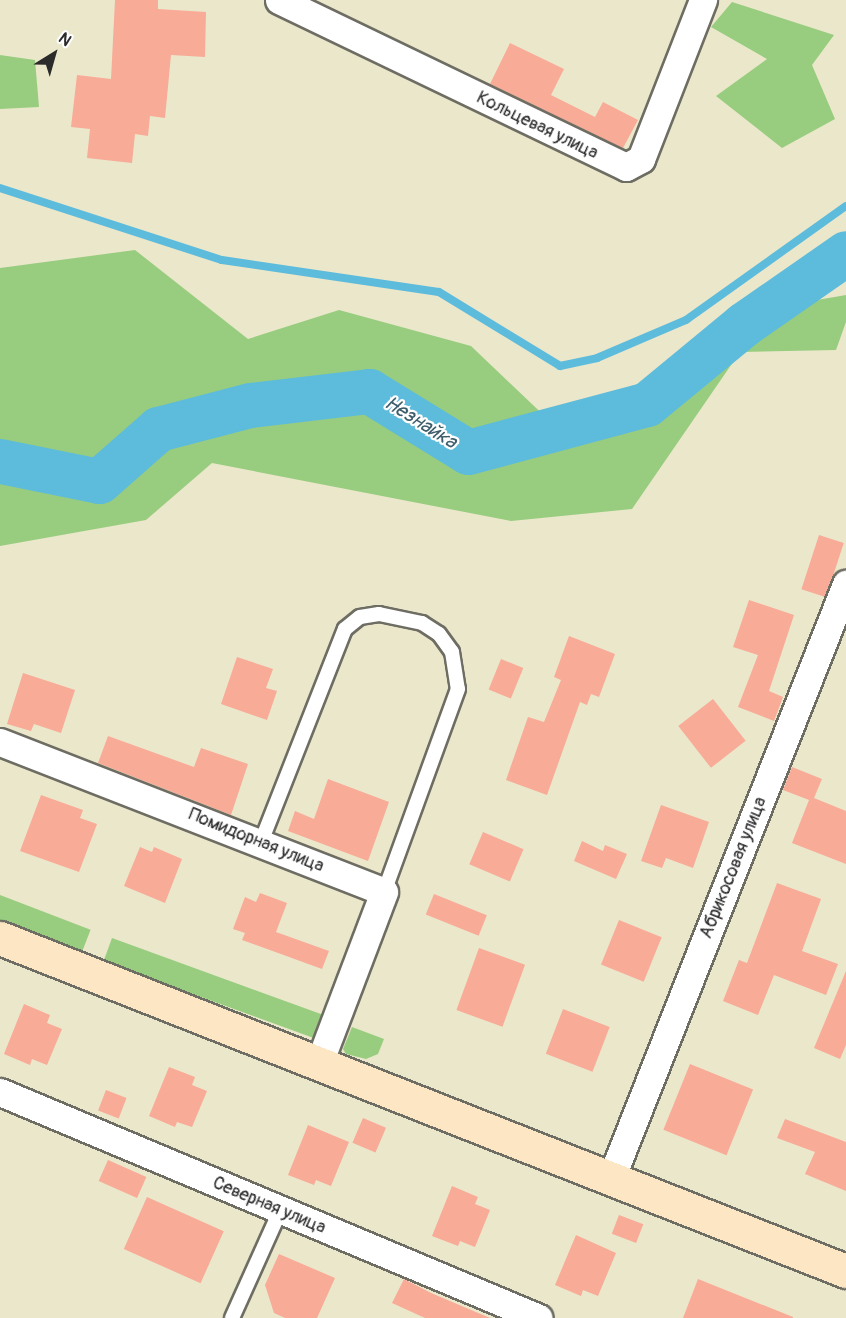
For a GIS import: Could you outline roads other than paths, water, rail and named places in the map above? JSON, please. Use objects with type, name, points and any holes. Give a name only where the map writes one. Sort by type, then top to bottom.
[{"type":"street","name":"Кольцевая улица","points":[[279,0],[626,167],[641,159],[703,0]]},
{"type":"street","name":"Абрикосовая улица","points":[[617,1164],[846,584]]},
{"type":"street","name":"Помидорная улица","points":[[0,742],[384,892]]},
{"type":"street","points":[[319,1063],[384,892]]},
{"type":"street","points":[[0,938],[319,1063],[617,1164],[846,1271]]},
{"type":"street","name":"Северная улица","points":[[0,1092],[539,1318]]},
{"type":"lane","points":[[261,843],[345,629],[360,617],[379,614],[422,623],[439,634],[452,652],[458,689],[384,892]]},
{"type":"lane","points":[[232,1318],[280,1211]]},
{"type":"waterway","name":"Незнайка","points":[[0,188],[222,260],[439,292],[560,366],[597,358],[686,320],[846,206]]},
{"type":"waterway","name":"Незнайка","points":[[0,461],[99,481],[158,429],[250,405],[369,391],[468,452],[647,404],[744,324],[846,253]]}]
